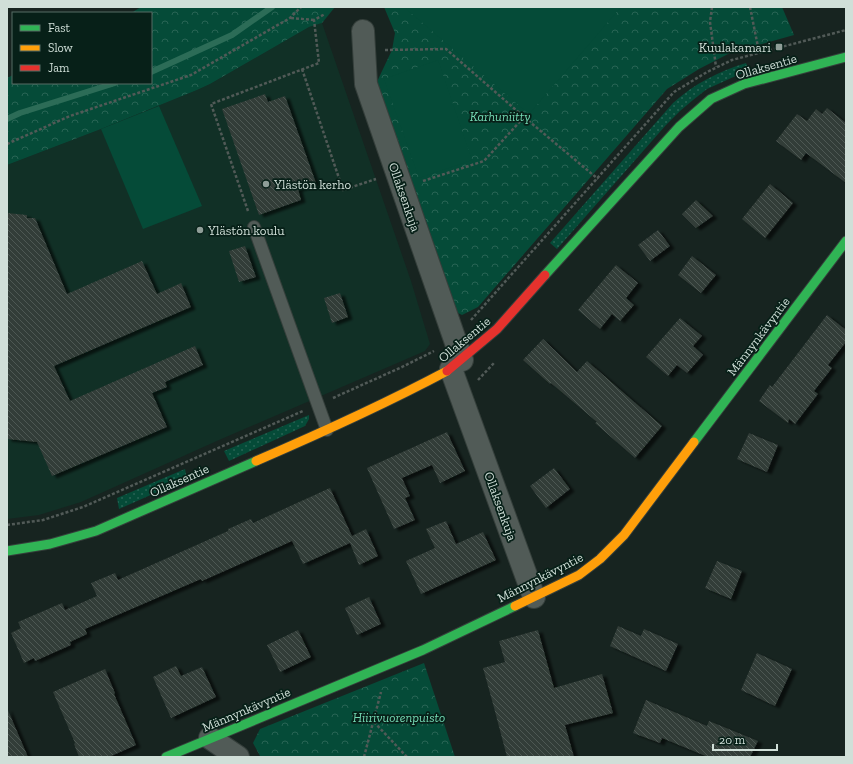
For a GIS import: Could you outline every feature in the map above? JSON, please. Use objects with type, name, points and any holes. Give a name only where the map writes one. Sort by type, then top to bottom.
[{"type":"street","name":"Ollaksenkuja","points":[[364,40],[366,84],[402,188],[457,365],[534,597]]},
{"type":"street","name":"Ollaksentie","points":[[7,551],[50,544],[96,531],[327,430],[412,390],[457,365],[498,329],[679,127],[711,99],[744,84],[846,57]]},
{"type":"street","name":"Männynkävyntie","points":[[166,757],[423,650],[579,575],[600,560],[624,535],[846,241]]},
{"type":"street","points":[[210,738],[238,757]]},
{"type":"lane","points":[[254,227],[327,430]]},
{"type":"path","points":[[7,144],[70,116],[190,75],[290,18],[301,7]]},
{"type":"path","points":[[712,7],[710,22],[716,67]]},
{"type":"path","points":[[750,7],[759,52]]},
{"type":"path","points":[[290,18],[314,20],[325,14]]},
{"type":"path","points":[[254,227],[211,104],[319,63],[314,20]]},
{"type":"path","points":[[364,40],[446,49],[598,179]]},
{"type":"path","points":[[302,70],[343,190],[382,177]]},
{"type":"path","points":[[402,188],[484,160],[524,117]]},
{"type":"path","points":[[364,757],[388,664]]},
{"type":"path","points":[[374,722],[407,757]]},
{"type":"shaded area","name":"Ylästön koulu","points":[[322,23],[411,281],[430,344],[425,351],[219,440],[81,502],[39,515],[7,519],[7,165],[197,90],[309,27]]},
{"type":"green space","points":[[141,7],[335,7],[322,23],[309,27],[210,84],[101,129],[7,165],[7,78],[12,76],[12,84],[152,84],[152,12],[133,12]]},
{"type":"green space","name":"Karhuniitty","points":[[384,7],[782,7],[794,35],[730,53],[699,69],[667,89],[478,307],[462,315],[456,312],[374,88],[392,50],[395,33]]},
{"type":"green space","points":[[404,7],[621,7],[529,114]]},
{"type":"green space","points":[[438,60],[472,160],[419,178],[384,79]]},
{"type":"green space","points":[[746,63],[749,70],[707,89],[680,111],[557,249],[550,243],[673,103],[689,90],[707,79]]},
{"type":"green space","points":[[159,106],[202,206],[143,229],[101,129]]},
{"type":"green space","points":[[309,415],[309,419],[305,426],[229,461],[224,451]]},
{"type":"green space","points":[[185,469],[187,479],[119,509],[117,498]]},
{"type":"green space","name":"Hiirivuorenpuisto","points":[[424,663],[455,757],[267,757],[260,756],[253,743],[260,729]]},
{"type":"building","points":[[265,94],[268,102],[285,96],[316,183],[298,189],[301,200],[259,215],[222,109]]},
{"type":"building","points":[[827,108],[846,123],[846,183],[806,153],[801,160],[776,141],[797,114],[807,121],[816,109],[822,114]]},
{"type":"building","points":[[770,184],[793,203],[765,238],[742,219]]},
{"type":"building","points":[[696,200],[713,216],[696,228],[682,214]]},
{"type":"building","points":[[7,213],[27,215],[27,218],[35,218],[67,294],[142,261],[157,294],[181,283],[191,307],[54,366],[70,401],[195,346],[203,365],[165,382],[167,387],[152,393],[167,427],[52,476],[37,442],[7,439]]},
{"type":"building","points":[[658,230],[670,246],[650,261],[638,245]]},
{"type":"building","points":[[245,246],[256,277],[239,282],[229,251]]},
{"type":"building","points":[[692,256],[716,275],[701,293],[678,275]]},
{"type":"building","points":[[616,265],[638,283],[626,298],[634,305],[620,321],[612,314],[600,329],[578,310]]},
{"type":"building","points":[[340,293],[348,317],[332,323],[324,298]]},
{"type":"building","points":[[827,315],[846,330],[846,342],[828,365],[832,368],[814,391],[818,394],[795,424],[789,419],[788,423],[759,401],[770,385],[772,387]]},
{"type":"building","points":[[680,318],[702,336],[693,346],[703,355],[687,373],[677,365],[668,376],[646,357]]},
{"type":"building","points":[[543,339],[577,372],[587,361],[662,426],[635,458],[595,423],[597,422],[523,360]]},
{"type":"building","points":[[447,432],[465,471],[440,483],[432,465],[402,478],[410,496],[405,498],[415,520],[394,529],[367,468]]},
{"type":"building","points":[[749,433],[778,445],[767,472],[737,459]]},
{"type":"building","points":[[554,468],[570,489],[546,508],[530,486]]},
{"type":"building","points":[[330,488],[352,536],[366,529],[378,556],[359,565],[350,543],[303,564],[292,541],[202,581],[201,579],[85,629],[87,634],[70,642],[71,645],[35,661],[34,658],[24,663],[11,633],[21,628],[18,622],[62,603],[65,610],[97,596],[91,583],[115,573],[118,580],[228,531],[228,529],[251,519],[253,523]]},
{"type":"building","points":[[446,521],[456,544],[483,532],[496,560],[421,594],[406,561],[435,548],[426,529]]},
{"type":"building","points":[[717,561],[742,571],[731,599],[705,588]]},
{"type":"building","points":[[369,597],[381,624],[357,635],[345,608]]},
{"type":"building","points":[[618,626],[641,636],[644,629],[678,644],[666,671],[610,646]]},
{"type":"building","points":[[298,630],[311,657],[280,672],[267,645]]},
{"type":"building","points":[[538,630],[554,688],[602,674],[613,713],[565,725],[574,757],[507,757],[483,668],[505,662],[499,641]]},
{"type":"building","points":[[757,653],[792,669],[775,706],[741,690]]},
{"type":"building","points":[[176,666],[181,676],[202,667],[216,697],[171,718],[153,677]]},
{"type":"building","points":[[105,669],[136,745],[109,757],[79,757],[74,744],[75,743],[53,692]]},
{"type":"building","points":[[646,700],[707,726],[709,721],[758,741],[750,757],[708,757],[662,738],[660,743],[633,733]]},
{"type":"building","points":[[7,708],[28,757],[7,757]]},
{"type":"waterway","points":[[152,72],[232,35],[272,7]]},
{"type":"waterway","points":[[7,119],[20,113],[112,84]]},
{"type":"traffic: fast","points":[[545,275],[679,127],[711,99],[744,84],[846,57]]},
{"type":"traffic: fast","points":[[694,442],[846,241]]},
{"type":"traffic: fast","points":[[7,551],[50,544],[96,531],[256,461]]},
{"type":"traffic: fast","points":[[166,757],[423,650],[515,606]]},
{"type":"traffic: slow","points":[[256,461],[353,418],[447,371]]},
{"type":"traffic: slow","points":[[515,606],[579,575],[600,559],[624,535],[694,442]]},
{"type":"traffic: jam","points":[[447,371],[497,329],[545,275]]},
{"type":"place","name":"Kuulakamari","points":[[779,47]]},
{"type":"place","name":"Ylästön kerho","points":[[266,184]]},
{"type":"place","name":"Ylästön koulu","points":[[200,230]]}]
